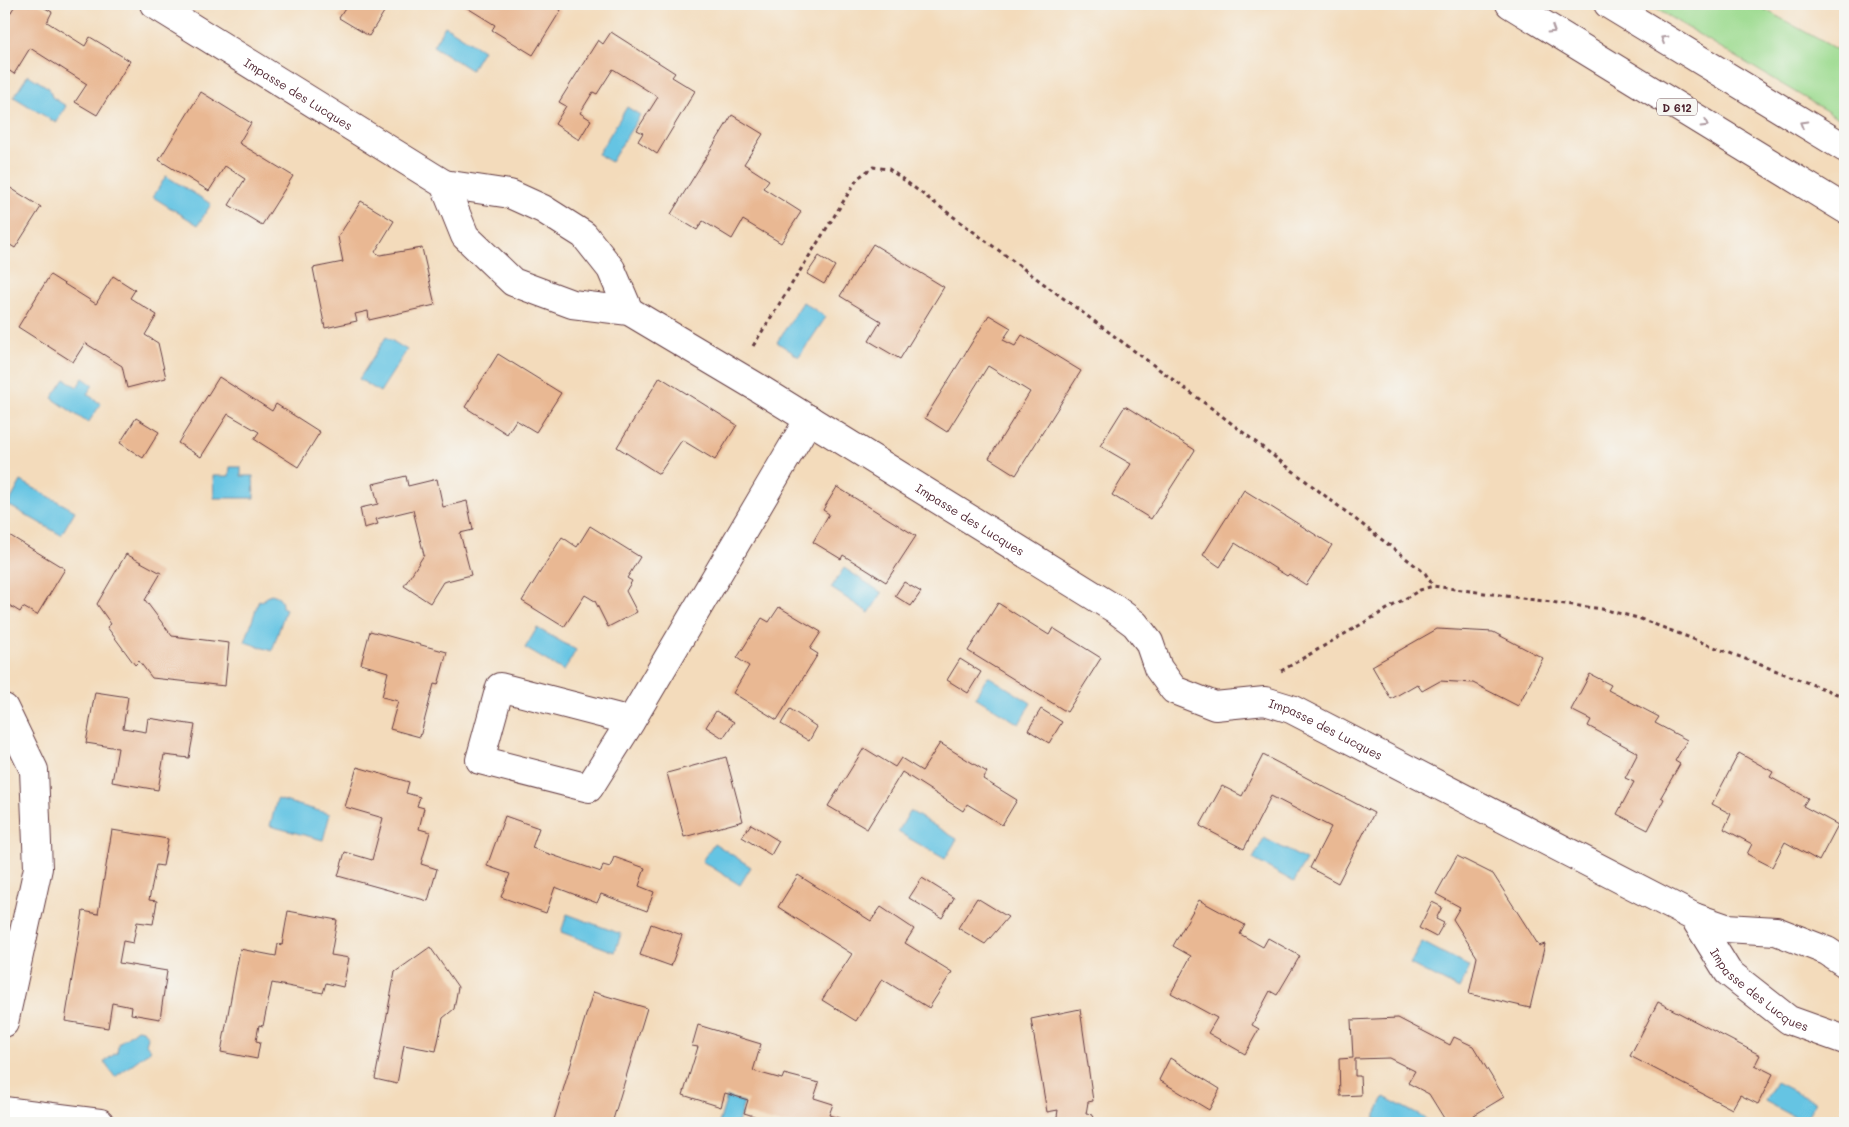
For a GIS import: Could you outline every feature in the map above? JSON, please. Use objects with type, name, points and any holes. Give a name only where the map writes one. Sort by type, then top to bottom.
[{"type":"main road","name":"Impasse des Lucques","points":[[154,4],[444,184],[510,194],[543,209],[584,235],[611,268],[629,311]]},
{"type":"main road","name":"D 612","points":[[1510,4],[1845,209]]},
{"type":"main road","points":[[1608,4],[1845,148]]},
{"type":"main road","name":"Impasse des Lucques","points":[[444,184],[465,236],[513,282],[572,304],[629,311],[809,419],[1115,609],[1135,624],[1149,642],[1158,668],[1174,690],[1215,706],[1265,700],[1291,709],[1694,917],[1726,928],[1776,931],[1827,951],[1845,963]]},
{"type":"main road","points":[[631,721],[500,687],[480,760],[589,788],[631,721],[809,419]]},
{"type":"main road","points":[[4,708],[34,770],[38,868],[4,1023]]},
{"type":"main road","name":"Impasse des Lucques","points":[[1694,917],[1728,972],[1790,1020],[1845,1040]]},
{"type":"main road","points":[[4,1111],[100,1123]]},
{"type":"path","points":[[736,374],[858,178],[872,167],[889,169],[1225,419],[1425,573],[1433,586]]},
{"type":"path","points":[[1265,700],[1280,672],[1420,590],[1433,586],[1584,606],[1638,618],[1845,696]]},
{"type":"green space","points":[[1648,4],[1755,4],[1845,54],[1845,122]]},
{"type":"water","points":[[445,26],[483,50],[471,70],[433,46]]},
{"type":"water","points":[[28,75],[49,88],[52,97],[66,106],[56,123],[14,97]]},
{"type":"water","points":[[627,107],[640,115],[611,162],[598,154]]},
{"type":"water","points":[[166,176],[211,204],[198,225],[153,197]]},
{"type":"water","points":[[803,302],[826,317],[799,357],[777,342]]},
{"type":"water","points":[[386,337],[407,350],[380,392],[359,379]]},
{"type":"water","points":[[83,378],[93,385],[87,394],[101,404],[88,423],[52,398],[65,379],[77,387]]},
{"type":"water","points":[[230,467],[241,467],[241,476],[253,476],[254,498],[214,498],[213,476],[229,476]]},
{"type":"water","points":[[21,481],[75,511],[61,535],[8,505]]},
{"type":"water","points":[[844,568],[882,593],[869,613],[831,588]]},
{"type":"water","points":[[271,594],[279,598],[282,607],[286,609],[272,651],[245,642],[259,600],[262,601]]},
{"type":"water","points":[[537,628],[576,650],[564,671],[525,648]]},
{"type":"water","points":[[988,676],[1031,703],[1019,724],[975,697]]},
{"type":"water","points":[[277,799],[330,814],[323,840],[270,826]]},
{"type":"water","points":[[910,811],[957,839],[945,859],[898,832]]},
{"type":"water","points":[[1264,838],[1306,860],[1294,882],[1253,859]]},
{"type":"water","points":[[714,843],[751,867],[740,885],[702,861]]},
{"type":"water","points":[[567,914],[621,934],[615,952],[561,932]]},
{"type":"water","points":[[1422,942],[1470,967],[1459,989],[1410,964]]},
{"type":"water","points":[[137,1029],[143,1030],[148,1037],[146,1044],[151,1050],[115,1077],[104,1062],[117,1052],[119,1043]]},
{"type":"water","points":[[1776,1082],[1815,1102],[1804,1122],[1765,1101]]},
{"type":"water","points":[[727,1097],[744,1102],[738,1123],[719,1123]]},
{"type":"water","points":[[1384,1097],[1426,1119],[1424,1123],[1385,1123],[1374,1118]]},
{"type":"building","points":[[16,4],[38,4],[52,12],[47,22],[85,46],[90,37],[130,61],[97,115],[75,102],[87,84],[30,48],[14,74],[4,67],[4,23]]},
{"type":"building","points":[[348,4],[389,4],[369,36],[339,18]]},
{"type":"building","points":[[461,4],[550,4],[561,10],[533,55],[492,30],[495,25]]},
{"type":"building","points":[[611,32],[675,73],[672,77],[695,91],[657,154],[638,141],[643,133],[637,130],[658,97],[613,69],[597,94],[593,92],[580,113],[591,120],[579,140],[555,124],[566,106],[559,102],[598,40],[603,44]]},
{"type":"building","points":[[201,92],[251,123],[239,143],[293,176],[262,225],[229,205],[245,179],[225,166],[209,191],[159,160]]},
{"type":"building","points":[[732,115],[763,134],[744,164],[769,180],[763,188],[801,212],[781,243],[743,220],[732,239],[703,221],[697,230],[671,214]]},
{"type":"building","points":[[4,184],[41,207],[15,248],[4,241]]},
{"type":"building","points":[[361,201],[394,221],[375,252],[380,255],[422,248],[435,305],[369,320],[368,311],[355,314],[357,321],[325,328],[313,268],[343,262],[338,237]]},
{"type":"building","points":[[873,244],[944,287],[900,359],[869,341],[881,321],[840,296]]},
{"type":"building","points":[[819,256],[835,266],[824,284],[807,274]]},
{"type":"building","points":[[50,275],[96,304],[113,276],[135,290],[130,298],[157,315],[145,335],[158,343],[166,378],[127,388],[122,366],[85,343],[73,362],[18,327]]},
{"type":"building","points":[[989,315],[1011,328],[1003,340],[1015,346],[1022,335],[1081,371],[1016,475],[989,458],[1030,392],[988,366],[947,432],[925,418]]},
{"type":"building","points":[[498,354],[561,393],[536,432],[516,420],[507,434],[465,407]]},
{"type":"building","points":[[219,377],[272,411],[276,404],[320,432],[298,467],[254,439],[259,432],[228,414],[201,457],[178,443]]},
{"type":"building","points":[[660,377],[737,425],[715,460],[682,440],[659,474],[617,447]]},
{"type":"building","points":[[1125,406],[1195,450],[1151,519],[1112,495],[1131,464],[1100,446]]},
{"type":"building","points":[[136,418],[159,432],[143,458],[120,443]]},
{"type":"building","points":[[406,476],[408,486],[437,479],[443,507],[467,501],[473,530],[460,533],[471,575],[443,582],[430,603],[404,586],[424,555],[413,510],[376,519],[378,524],[364,528],[360,508],[378,504],[373,484]]},
{"type":"building","points":[[837,487],[916,536],[886,582],[843,555],[841,559],[813,542],[829,514],[823,510]]},
{"type":"building","points":[[1244,490],[1332,545],[1306,585],[1289,574],[1287,576],[1235,543],[1220,567],[1203,555]]},
{"type":"building","points":[[590,526],[640,557],[627,578],[632,581],[626,591],[637,612],[608,627],[595,601],[585,595],[564,627],[522,601],[562,537],[577,547]]},
{"type":"building","points":[[4,532],[65,569],[37,615],[23,607],[20,612],[4,602]]},
{"type":"building","points":[[126,554],[161,573],[145,600],[172,636],[229,643],[225,686],[152,678],[139,661],[135,665],[107,627],[111,624],[97,604]]},
{"type":"building","points":[[904,582],[921,592],[911,606],[895,596]]},
{"type":"building","points":[[998,603],[1049,635],[1053,628],[1101,658],[1067,712],[968,651]]},
{"type":"building","points":[[779,607],[821,632],[810,649],[818,654],[777,720],[733,693],[749,666],[737,658],[762,618],[769,622]]},
{"type":"building","points":[[1437,629],[1493,632],[1543,658],[1518,706],[1473,683],[1440,681],[1422,691],[1417,684],[1391,699],[1372,666]]},
{"type":"building","points":[[370,631],[447,652],[438,685],[434,684],[420,737],[390,729],[398,701],[382,697],[388,672],[361,664]]},
{"type":"building","points":[[960,659],[981,672],[968,693],[947,680]]},
{"type":"building","points":[[1590,674],[1611,685],[1608,690],[1659,717],[1655,723],[1687,740],[1675,761],[1680,764],[1661,797],[1664,799],[1648,830],[1617,814],[1634,782],[1625,778],[1638,753],[1588,726],[1591,720],[1571,710]]},
{"type":"building","points":[[95,692],[128,697],[123,728],[146,732],[148,718],[195,725],[189,758],[164,755],[158,790],[112,782],[118,748],[86,743]]},
{"type":"building","points":[[790,709],[817,727],[809,741],[781,724]]},
{"type":"building","points":[[1041,709],[1062,722],[1049,743],[1028,730]]},
{"type":"building","points":[[716,711],[734,722],[723,738],[706,727]]},
{"type":"building","points":[[940,743],[987,772],[983,779],[1017,800],[1002,825],[967,804],[963,811],[902,772],[867,829],[828,806],[864,748],[895,767],[901,758],[922,771]]},
{"type":"building","points":[[1739,753],[1773,772],[1770,777],[1808,798],[1803,806],[1838,825],[1819,861],[1785,842],[1772,867],[1747,854],[1752,844],[1724,829],[1731,814],[1712,804]]},
{"type":"building","points":[[1263,755],[1374,813],[1338,883],[1310,868],[1331,827],[1271,796],[1244,849],[1200,826],[1222,786],[1242,796]]},
{"type":"building","points":[[726,757],[743,821],[684,837],[667,773]]},
{"type":"building","points":[[357,767],[409,782],[406,793],[420,797],[417,806],[424,808],[419,829],[430,832],[421,864],[437,869],[428,901],[338,876],[345,852],[372,860],[383,818],[345,807]]},
{"type":"building","points":[[505,816],[539,828],[532,848],[601,872],[603,865],[610,867],[614,857],[645,868],[639,886],[654,892],[647,911],[601,894],[597,903],[555,887],[546,913],[501,897],[510,874],[487,866]]},
{"type":"building","points":[[751,824],[779,841],[771,855],[742,837]]},
{"type":"building","points":[[112,830],[168,839],[163,866],[156,865],[149,900],[157,901],[153,924],[137,922],[133,943],[123,941],[119,963],[167,971],[160,1019],[131,1014],[132,1007],[112,1003],[108,1028],[65,1021],[83,911],[98,914]]},
{"type":"building","points":[[1457,856],[1493,874],[1539,946],[1545,944],[1530,1008],[1469,994],[1477,957],[1453,919],[1460,907],[1436,894]]},
{"type":"building","points":[[798,875],[871,921],[881,907],[914,929],[905,943],[952,972],[929,1008],[882,979],[856,1021],[822,1000],[852,954],[778,907]]},
{"type":"building","points":[[922,878],[954,898],[942,918],[909,898]]},
{"type":"building","points":[[977,898],[1008,917],[985,944],[958,928]]},
{"type":"building","points":[[1199,900],[1245,925],[1240,934],[1263,947],[1268,938],[1300,956],[1277,995],[1270,991],[1252,1025],[1259,1029],[1245,1054],[1208,1033],[1217,1018],[1171,993],[1191,956],[1173,946]]},
{"type":"building","points":[[1432,902],[1442,907],[1436,919],[1444,923],[1436,937],[1419,928]]},
{"type":"building","points":[[288,911],[337,920],[331,955],[349,958],[343,987],[326,983],[323,993],[272,983],[263,1026],[259,1025],[256,1041],[260,1042],[257,1059],[221,1052],[240,949],[276,956],[278,944],[282,945]]},
{"type":"building","points":[[651,924],[682,935],[671,966],[640,955]]},
{"type":"building","points":[[430,947],[458,987],[454,1009],[443,1018],[436,1051],[404,1045],[397,1084],[375,1079],[395,972]]},
{"type":"building","points":[[593,992],[647,1008],[612,1123],[553,1123]]},
{"type":"building","points":[[1658,1002],[1760,1055],[1755,1065],[1773,1074],[1758,1104],[1740,1095],[1732,1109],[1630,1056]]},
{"type":"building","points":[[1080,1009],[1093,1101],[1088,1102],[1086,1114],[1093,1115],[1091,1123],[1056,1123],[1058,1110],[1047,1112],[1031,1019]]},
{"type":"building","points":[[1398,1018],[1450,1045],[1454,1037],[1473,1046],[1504,1097],[1461,1123],[1447,1123],[1429,1094],[1408,1083],[1415,1071],[1389,1058],[1355,1059],[1355,1076],[1360,1076],[1361,1095],[1340,1096],[1339,1059],[1353,1058],[1351,1020]]},
{"type":"building","points":[[698,1025],[761,1044],[753,1071],[782,1079],[784,1074],[819,1083],[814,1098],[833,1104],[829,1115],[855,1123],[777,1123],[744,1113],[748,1100],[725,1093],[721,1107],[683,1095],[698,1047],[692,1046]]},
{"type":"building","points":[[1170,1058],[1220,1089],[1209,1110],[1159,1080]]}]
